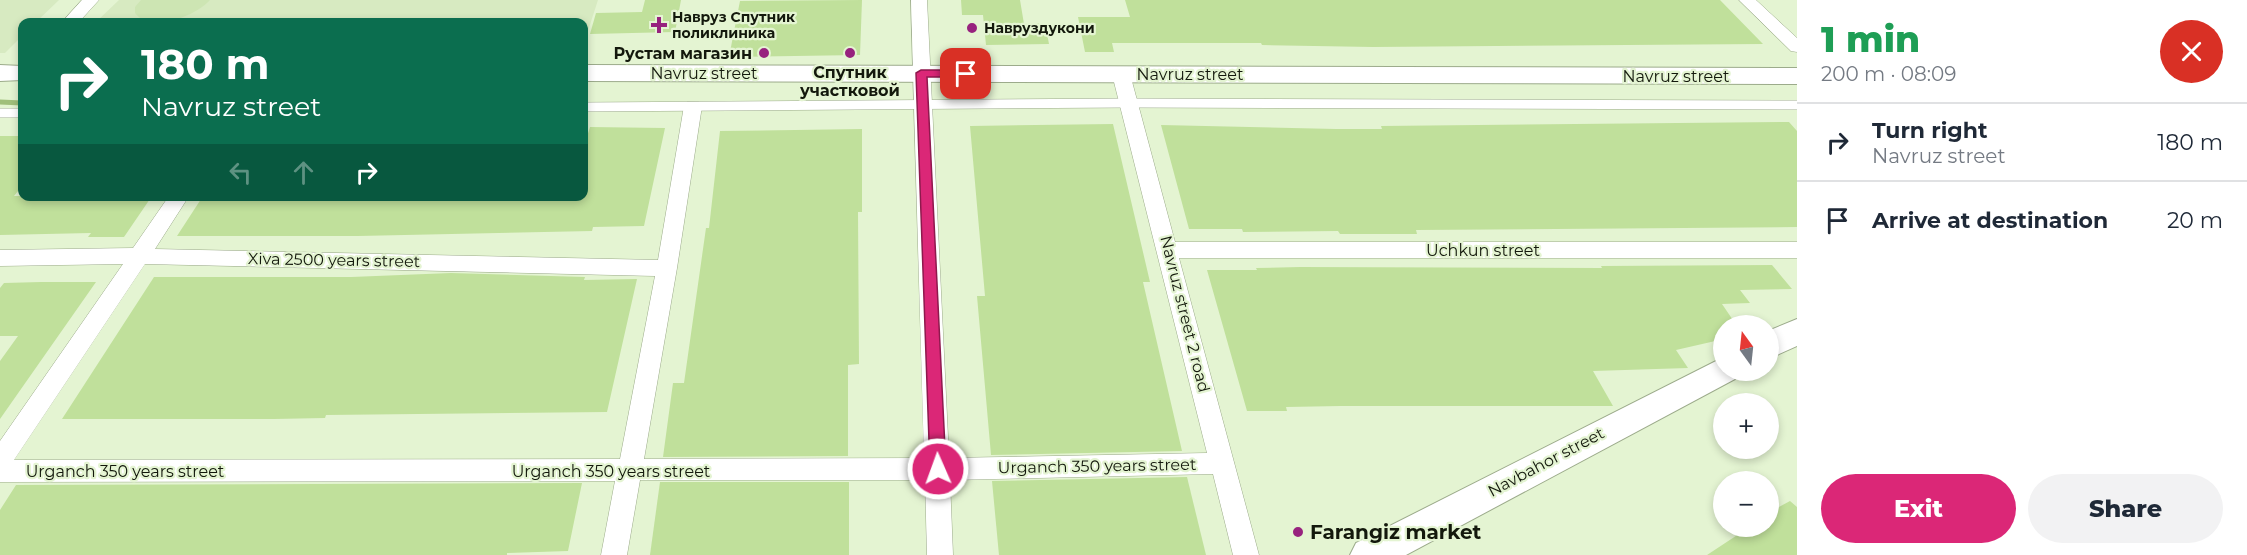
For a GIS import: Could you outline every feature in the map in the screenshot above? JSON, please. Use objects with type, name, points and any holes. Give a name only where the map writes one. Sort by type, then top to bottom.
[{"type":"street","points":[[74,18],[91,0]]},
{"type":"street","points":[[919,0],[940,555]]},
{"type":"street","points":[[1747,0],[1797,47]]},
{"type":"street","points":[[0,73],[18,73]]},
{"type":"street","name":"Navruz street","points":[[588,73],[1797,76]]},
{"type":"street","name":"Navruz street 2 road","points":[[1121,74],[1169,250],[1246,555]]},
{"type":"street","points":[[614,555],[667,268],[693,106]]},
{"type":"street","points":[[0,460],[176,201]]},
{"type":"street","name":"Uchkun street","points":[[1169,250],[1797,250]]},
{"type":"street","name":"Xiva 2500 years street","points":[[0,258],[138,256],[667,268]]},
{"type":"street","points":[[1779,341],[1797,332]]},
{"type":"street","name":"Navbahor street","points":[[1369,555],[1713,376]]},
{"type":"street","name":"Urganch 350 years street","points":[[0,471],[938,469],[1222,463]]},
{"type":"lane","points":[[588,107],[1128,103],[1797,105]]},
{"type":"lane","points":[[0,113],[18,113]]},
{"type":"shaded area","points":[[0,0],[59,0],[40,18],[18,18],[18,40],[5,53],[0,53]]},
{"type":"shaded area","points":[[119,0],[598,0],[588,31],[588,18],[100,18]]},
{"type":"shaded area","points":[[141,0],[210,0],[194,12],[180,18],[141,18],[135,13],[135,7]]},
{"type":"building","points":[[645,0],[681,0],[675,32],[590,34],[596,13],[642,12]]},
{"type":"building","points":[[862,0],[860,55],[729,57],[740,1]]},
{"type":"building","points":[[961,0],[1020,0],[1024,24],[1045,23],[1049,44],[986,45],[983,15],[962,15]]},
{"type":"building","points":[[1125,0],[1720,0],[1763,44],[1373,47],[1262,45],[1261,43],[1112,43],[1114,52],[1085,52],[1078,17],[1130,17]]},
{"type":"building","points":[[1789,122],[1797,131],[1797,227],[1416,230],[1417,234],[1340,234],[1338,231],[1243,232],[1242,229],[1189,229],[1161,125],[1382,129],[1381,126]]},
{"type":"building","points":[[1113,124],[1150,282],[1143,282],[1182,451],[991,455],[977,296],[985,296],[970,126]]},
{"type":"building","points":[[590,127],[665,128],[644,226],[593,227],[592,231],[358,236],[177,236],[200,201],[588,201],[588,133]]},
{"type":"building","points":[[862,129],[862,212],[858,212],[859,364],[848,365],[848,456],[663,457],[673,383],[684,383],[706,228],[709,228],[720,131]]},
{"type":"building","points":[[0,136],[18,136],[18,191],[14,196],[18,196],[18,201],[149,201],[124,237],[88,237],[91,233],[0,235]]},
{"type":"building","points":[[1772,265],[1792,289],[1740,290],[1750,303],[1722,304],[1730,315],[1713,315],[1713,342],[1676,350],[1688,368],[1593,371],[1613,406],[1341,406],[1286,407],[1287,411],[1247,411],[1207,270],[1300,267],[1602,268],[1601,266]]},
{"type":"building","points":[[451,273],[585,277],[584,280],[637,279],[607,412],[326,415],[325,418],[274,419],[62,419],[154,277],[351,277]]},
{"type":"building","points":[[96,282],[0,419],[0,361],[18,336],[0,336],[0,288],[4,283]]},
{"type":"building","points":[[1187,477],[1206,555],[999,555],[992,481]]},
{"type":"building","points":[[660,482],[849,482],[849,555],[650,555]]},
{"type":"building","points":[[582,483],[568,551],[507,553],[507,555],[0,555],[0,510],[16,485]]},
{"type":"building","points":[[1790,501],[1797,507],[1797,555],[1707,555],[1734,537],[1779,537],[1779,507]]},
{"type":"waterway","points":[[0,102],[18,103]]},
{"type":"place","name":"Навруз Спутник поликлиника","points":[[659,25]]},
{"type":"place","name":"Навруздукони","points":[[972,28]]},
{"type":"place","name":"Рустам магазин","points":[[764,53]]},
{"type":"place","name":"Спутник участковой","points":[[850,53]]},
{"type":"place","name":"Farangiz market","points":[[1298,532]]},
{"type":"route","points":[[938,469],[921,73],[966,74]]}]
